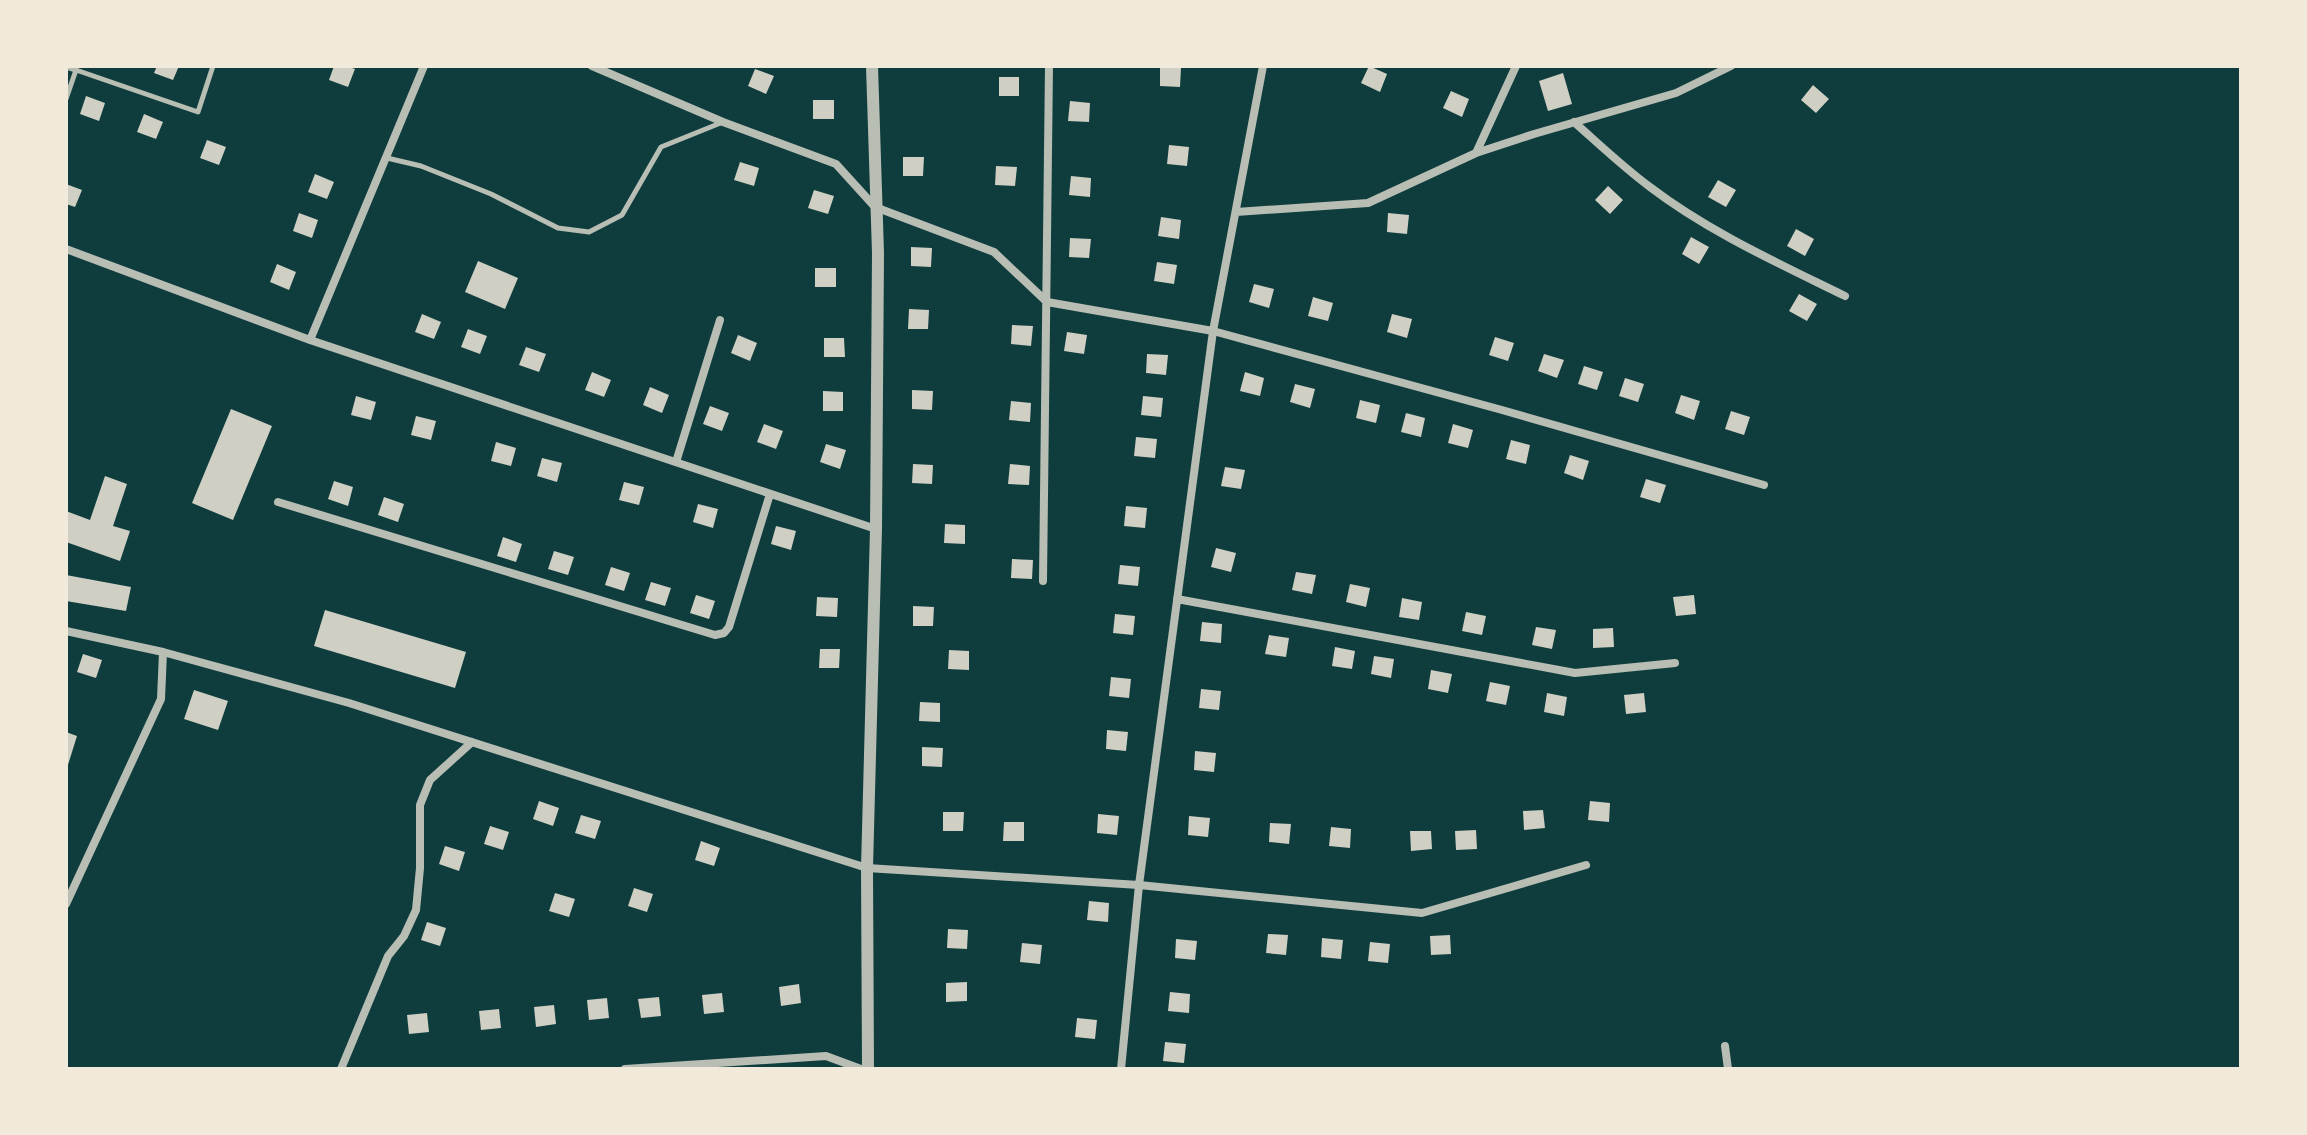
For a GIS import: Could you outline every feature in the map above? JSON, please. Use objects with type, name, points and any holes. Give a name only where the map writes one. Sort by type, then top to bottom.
[{"type":"street","points":[[310,340],[424,66]]},
{"type":"street","points":[[592,66],[723,122],[836,164],[875,207],[994,252],[1047,302],[1213,331],[1764,485]]},
{"type":"street","points":[[868,1069],[867,868],[876,529],[878,253],[872,66]]},
{"type":"street","points":[[1043,581],[1049,66]]},
{"type":"street","points":[[1121,1069],[1139,885],[1213,331],[1263,66]]},
{"type":"street","points":[[1476,153],[1516,66]]},
{"type":"street","points":[[1236,212],[1368,203],[1476,153],[1676,93],[1731,66]]},
{"type":"street","points":[[1574,122],[1649,187],[1703,222],[1845,296]]},
{"type":"street","points":[[66,249],[310,340],[876,529]]},
{"type":"street","points":[[676,462],[720,320]]},
{"type":"street","points":[[278,502],[715,635],[724,633],[729,627],[770,494]]},
{"type":"street","points":[[1177,599],[1575,673],[1675,663]]},
{"type":"street","points":[[66,631],[163,652],[349,703],[867,868],[1139,885],[1422,913],[1586,865]]},
{"type":"street","points":[[66,904],[161,699],[163,652]]},
{"type":"street","points":[[341,1069],[388,956],[404,936],[416,910],[420,805],[430,780],[472,742]]},
{"type":"street","points":[[1725,1046],[1728,1069]]},
{"type":"street","points":[[625,1069],[826,1056],[861,1069]]},
{"type":"lane","points":[[66,67],[198,112],[213,66]]},
{"type":"lane","points":[[66,99],[76,70]]},
{"type":"lane","points":[[387,158],[421,166],[491,194],[558,228],[589,232],[622,215],[661,147],[723,122]]},
{"type":"building","points":[[157,66],[179,66],[173,80],[154,73]]},
{"type":"building","points":[[334,66],[355,69],[348,87],[329,80]]},
{"type":"building","points":[[1369,66],[1387,74],[1380,92],[1361,83]]},
{"type":"building","points":[[1160,67],[1181,68],[1180,87],[1160,86]]},
{"type":"building","points":[[755,69],[774,76],[766,94],[748,86]]},
{"type":"building","points":[[1563,73],[1572,104],[1548,111],[1539,81]]},
{"type":"building","points":[[999,77],[1019,77],[1019,96],[999,96]]},
{"type":"building","points":[[1813,85],[1829,99],[1816,113],[1801,100]]},
{"type":"building","points":[[1451,91],[1469,99],[1462,117],[1443,108]]},
{"type":"building","points":[[86,96],[105,103],[99,121],[80,114]]},
{"type":"building","points":[[813,100],[834,100],[834,119],[813,119]]},
{"type":"building","points":[[1070,101],[1090,103],[1089,122],[1068,121]]},
{"type":"building","points":[[144,114],[163,122],[156,139],[137,132]]},
{"type":"building","points":[[207,140],[226,147],[219,165],[200,158]]},
{"type":"building","points":[[1169,145],[1189,147],[1187,166],[1167,164]]},
{"type":"building","points":[[903,157],[924,157],[923,176],[903,176]]},
{"type":"building","points":[[740,162],[759,168],[754,186],[734,180]]},
{"type":"building","points":[[996,166],[1017,167],[1015,186],[995,185]]},
{"type":"building","points":[[315,174],[334,182],[327,199],[308,192]]},
{"type":"building","points":[[1071,176],[1091,178],[1090,197],[1069,195]]},
{"type":"building","points":[[1718,180],[1736,190],[1726,207],[1708,197]]},
{"type":"building","points":[[66,184],[82,190],[75,207],[66,204]]},
{"type":"building","points":[[1608,186],[1623,200],[1610,214],[1595,200]]},
{"type":"building","points":[[814,190],[834,196],[828,214],[808,208]]},
{"type":"building","points":[[299,213],[318,220],[312,238],[293,231]]},
{"type":"building","points":[[1388,213],[1409,215],[1407,234],[1387,232]]},
{"type":"building","points":[[1161,217],[1181,220],[1179,239],[1158,236]]},
{"type":"building","points":[[1796,229],[1814,239],[1805,256],[1787,246]]},
{"type":"building","points":[[1691,237],[1709,247],[1699,264],[1682,254]]},
{"type":"building","points":[[1070,238],[1091,239],[1089,258],[1069,257]]},
{"type":"building","points":[[911,247],[932,248],[931,267],[911,266]]},
{"type":"building","points":[[478,261],[518,278],[505,309],[465,292]]},
{"type":"building","points":[[1157,262],[1177,265],[1174,284],[1154,281]]},
{"type":"building","points":[[277,264],[296,272],[289,290],[270,282]]},
{"type":"building","points":[[815,268],[836,268],[836,287],[815,287]]},
{"type":"building","points":[[1254,284],[1274,289],[1269,308],[1249,302]]},
{"type":"building","points":[[1799,294],[1817,304],[1807,321],[1789,311]]},
{"type":"building","points":[[1313,297],[1333,303],[1328,321],[1308,316]]},
{"type":"building","points":[[909,309],[929,310],[928,329],[908,329]]},
{"type":"building","points":[[422,314],[441,322],[434,339],[415,332]]},
{"type":"building","points":[[1392,314],[1412,319],[1407,338],[1387,332]]},
{"type":"building","points":[[1012,325],[1033,326],[1031,346],[1011,344]]},
{"type":"building","points":[[468,329],[487,336],[480,354],[461,347]]},
{"type":"building","points":[[1067,332],[1087,335],[1084,354],[1064,351]]},
{"type":"building","points":[[738,335],[757,343],[750,361],[731,353]]},
{"type":"building","points":[[1495,337],[1514,343],[1508,361],[1489,355]]},
{"type":"building","points":[[824,338],[844,338],[845,357],[824,357]]},
{"type":"building","points":[[526,347],[546,354],[539,372],[519,365]]},
{"type":"building","points":[[1147,354],[1168,355],[1166,375],[1146,373]]},
{"type":"building","points":[[1544,354],[1564,360],[1557,378],[1538,371]]},
{"type":"building","points":[[1584,366],[1603,372],[1597,390],[1578,384]]},
{"type":"building","points":[[592,372],[611,380],[604,397],[585,390]]},
{"type":"building","points":[[1245,372],[1264,378],[1260,396],[1240,391]]},
{"type":"building","points":[[1625,378],[1644,384],[1638,402],[1619,396]]},
{"type":"building","points":[[1295,384],[1315,389],[1310,408],[1290,402]]},
{"type":"building","points":[[650,387],[669,395],[662,413],[643,405]]},
{"type":"building","points":[[912,390],[933,391],[932,410],[912,409]]},
{"type":"building","points":[[823,391],[843,392],[843,411],[823,411]]},
{"type":"building","points":[[1681,395],[1700,401],[1694,420],[1675,413]]},
{"type":"building","points":[[356,396],[376,402],[371,420],[351,415]]},
{"type":"building","points":[[1143,396],[1163,398],[1161,417],[1141,415]]},
{"type":"building","points":[[1360,400],[1380,405],[1376,423],[1356,418]]},
{"type":"building","points":[[1011,401],[1031,403],[1030,422],[1009,420]]},
{"type":"building","points":[[710,406],[729,413],[722,431],[703,424]]},
{"type":"building","points":[[231,409],[272,426],[233,520],[192,503]]},
{"type":"building","points":[[1731,411],[1750,417],[1744,435],[1725,429]]},
{"type":"building","points":[[1406,413],[1425,418],[1421,437],[1401,432]]},
{"type":"building","points":[[416,416],[436,421],[431,440],[411,435]]},
{"type":"building","points":[[764,424],[783,431],[776,449],[757,442]]},
{"type":"building","points":[[1453,424],[1473,430],[1468,448],[1448,443]]},
{"type":"building","points":[[1136,437],[1157,439],[1155,458],[1134,456]]},
{"type":"building","points":[[1511,440],[1530,445],[1526,464],[1506,459]]},
{"type":"building","points":[[496,442],[516,448],[511,466],[491,461]]},
{"type":"building","points":[[826,444],[846,450],[840,469],[820,462]]},
{"type":"building","points":[[1570,455],[1589,461],[1583,480],[1564,473]]},
{"type":"building","points":[[542,458],[562,463],[557,482],[537,476]]},
{"type":"building","points":[[913,464],[933,465],[932,484],[912,483]]},
{"type":"building","points":[[1010,464],[1030,466],[1029,485],[1008,484]]},
{"type":"building","points":[[1225,467],[1245,470],[1241,489],[1221,486]]},
{"type":"building","points":[[105,476],[127,484],[113,526],[130,531],[120,561],[66,542],[66,511],[90,520]]},
{"type":"building","points":[[1646,479],[1666,485],[1660,503],[1640,497]]},
{"type":"building","points":[[334,481],[353,487],[348,506],[328,499]]},
{"type":"building","points":[[624,482],[644,487],[639,505],[619,500]]},
{"type":"building","points":[[384,497],[404,504],[398,522],[378,515]]},
{"type":"building","points":[[698,504],[718,509],[713,528],[693,522]]},
{"type":"building","points":[[1126,506],[1147,508],[1145,528],[1124,526]]},
{"type":"building","points":[[945,524],[965,525],[965,544],[944,543]]},
{"type":"building","points":[[776,526],[796,531],[791,550],[771,544]]},
{"type":"building","points":[[503,537],[522,544],[516,562],[497,556]]},
{"type":"building","points":[[1216,548],[1236,553],[1231,572],[1211,567]]},
{"type":"building","points":[[554,551],[574,557],[568,575],[548,569]]},
{"type":"building","points":[[1012,559],[1033,560],[1032,579],[1011,578]]},
{"type":"building","points":[[1120,565],[1140,567],[1138,586],[1118,584]]},
{"type":"building","points":[[611,567],[630,573],[624,591],[605,585]]},
{"type":"building","points":[[1296,572],[1316,575],[1312,594],[1292,590]]},
{"type":"building","points":[[66,575],[131,587],[126,611],[66,601]]},
{"type":"building","points":[[651,582],[671,588],[665,606],[645,600]]},
{"type":"building","points":[[1350,584],[1370,588],[1366,607],[1346,602]]},
{"type":"building","points":[[696,595],[715,601],[709,619],[690,613]]},
{"type":"building","points":[[1694,595],[1696,614],[1676,616],[1673,597]]},
{"type":"building","points":[[817,597],[838,598],[837,617],[816,616]]},
{"type":"building","points":[[1402,598],[1422,602],[1419,620],[1399,617]]},
{"type":"building","points":[[913,606],[934,607],[933,626],[913,626]]},
{"type":"building","points":[[325,610],[466,652],[455,688],[314,646]]},
{"type":"building","points":[[1466,612],[1486,616],[1482,635],[1462,631]]},
{"type":"building","points":[[1115,614],[1135,616],[1133,635],[1113,633]]},
{"type":"building","points":[[1202,622],[1222,624],[1221,643],[1200,641]]},
{"type":"building","points":[[1536,627],[1556,630],[1552,649],[1532,645]]},
{"type":"building","points":[[1613,628],[1614,647],[1593,648],[1593,629]]},
{"type":"building","points":[[1269,635],[1289,638],[1286,657],[1265,654]]},
{"type":"building","points":[[1335,647],[1355,651],[1352,669],[1332,666]]},
{"type":"building","points":[[820,649],[840,649],[839,668],[819,668]]},
{"type":"building","points":[[949,650],[969,651],[969,670],[948,669]]},
{"type":"building","points":[[83,654],[102,660],[96,678],[77,672]]},
{"type":"building","points":[[1374,656],[1394,659],[1391,678],[1371,674]]},
{"type":"building","points":[[1431,670],[1452,674],[1448,693],[1428,689]]},
{"type":"building","points":[[1111,677],[1131,679],[1129,698],[1109,696]]},
{"type":"building","points":[[1490,682],[1510,686],[1506,705],[1486,701]]},
{"type":"building","points":[[1201,689],[1221,691],[1219,710],[1199,708]]},
{"type":"building","points":[[194,690],[228,701],[218,730],[184,719]]},
{"type":"building","points":[[1547,693],[1567,697],[1564,716],[1544,712]]},
{"type":"building","points":[[1644,693],[1646,712],[1626,714],[1624,695]]},
{"type":"building","points":[[920,702],[940,703],[940,722],[919,721]]},
{"type":"building","points":[[1107,730],[1128,732],[1126,751],[1106,749]]},
{"type":"building","points":[[66,732],[77,736],[67,768],[66,768]]},
{"type":"building","points":[[922,747],[943,748],[942,767],[922,766]]},
{"type":"building","points":[[1195,751],[1216,753],[1214,772],[1194,770]]},
{"type":"building","points":[[539,801],[559,808],[553,826],[533,819]]},
{"type":"building","points":[[1590,801],[1610,803],[1609,822],[1588,820]]},
{"type":"building","points":[[1543,810],[1545,828],[1524,830],[1523,811]]},
{"type":"building","points":[[943,812],[964,812],[963,831],[943,831]]},
{"type":"building","points":[[1098,814],[1119,816],[1117,835],[1097,833]]},
{"type":"building","points":[[581,815],[601,821],[595,839],[575,833]]},
{"type":"building","points":[[1189,816],[1210,818],[1208,837],[1188,835]]},
{"type":"building","points":[[1004,822],[1024,822],[1024,841],[1003,841]]},
{"type":"building","points":[[1270,823],[1291,824],[1289,844],[1269,842]]},
{"type":"building","points":[[490,826],[509,832],[503,850],[484,844]]},
{"type":"building","points":[[1331,827],[1351,829],[1350,848],[1329,846]]},
{"type":"building","points":[[1476,830],[1477,849],[1456,850],[1455,831]]},
{"type":"building","points":[[1410,831],[1431,831],[1432,849],[1411,851]]},
{"type":"building","points":[[701,841],[720,848],[714,866],[695,860]]},
{"type":"building","points":[[445,846],[465,852],[459,871],[439,864]]},
{"type":"building","points":[[634,888],[653,894],[647,912],[628,906]]},
{"type":"building","points":[[555,893],[575,899],[569,917],[549,911]]},
{"type":"building","points":[[1089,901],[1109,903],[1108,922],[1087,920]]},
{"type":"building","points":[[427,922],[446,928],[440,946],[421,940]]},
{"type":"building","points":[[948,929],[968,930],[967,949],[947,948]]},
{"type":"building","points":[[1268,934],[1288,935],[1286,955],[1266,953]]},
{"type":"building","points":[[1450,935],[1451,954],[1431,955],[1430,936]]},
{"type":"building","points":[[1322,938],[1343,940],[1341,959],[1321,957]]},
{"type":"building","points":[[1176,939],[1197,941],[1195,960],[1175,958]]},
{"type":"building","points":[[1370,942],[1390,944],[1388,963],[1368,961]]},
{"type":"building","points":[[1022,943],[1042,945],[1040,964],[1020,962]]},
{"type":"building","points":[[967,982],[967,1001],[946,1002],[946,983]]},
{"type":"building","points":[[799,984],[801,1003],[781,1006],[779,987]]},
{"type":"building","points":[[1170,992],[1190,994],[1189,1013],[1168,1011]]},
{"type":"building","points":[[722,993],[724,1012],[704,1014],[702,995]]},
{"type":"building","points":[[659,997],[661,1016],[641,1018],[638,999]]},
{"type":"building","points":[[607,998],[609,1018],[589,1020],[587,1000]]},
{"type":"building","points":[[554,1005],[556,1024],[536,1027],[534,1007]]},
{"type":"building","points":[[499,1009],[501,1028],[481,1030],[479,1011]]},
{"type":"building","points":[[427,1013],[429,1032],[409,1034],[407,1015]]},
{"type":"building","points":[[1077,1018],[1097,1020],[1095,1039],[1075,1037]]},
{"type":"building","points":[[1165,1042],[1186,1044],[1184,1063],[1163,1061]]}]
